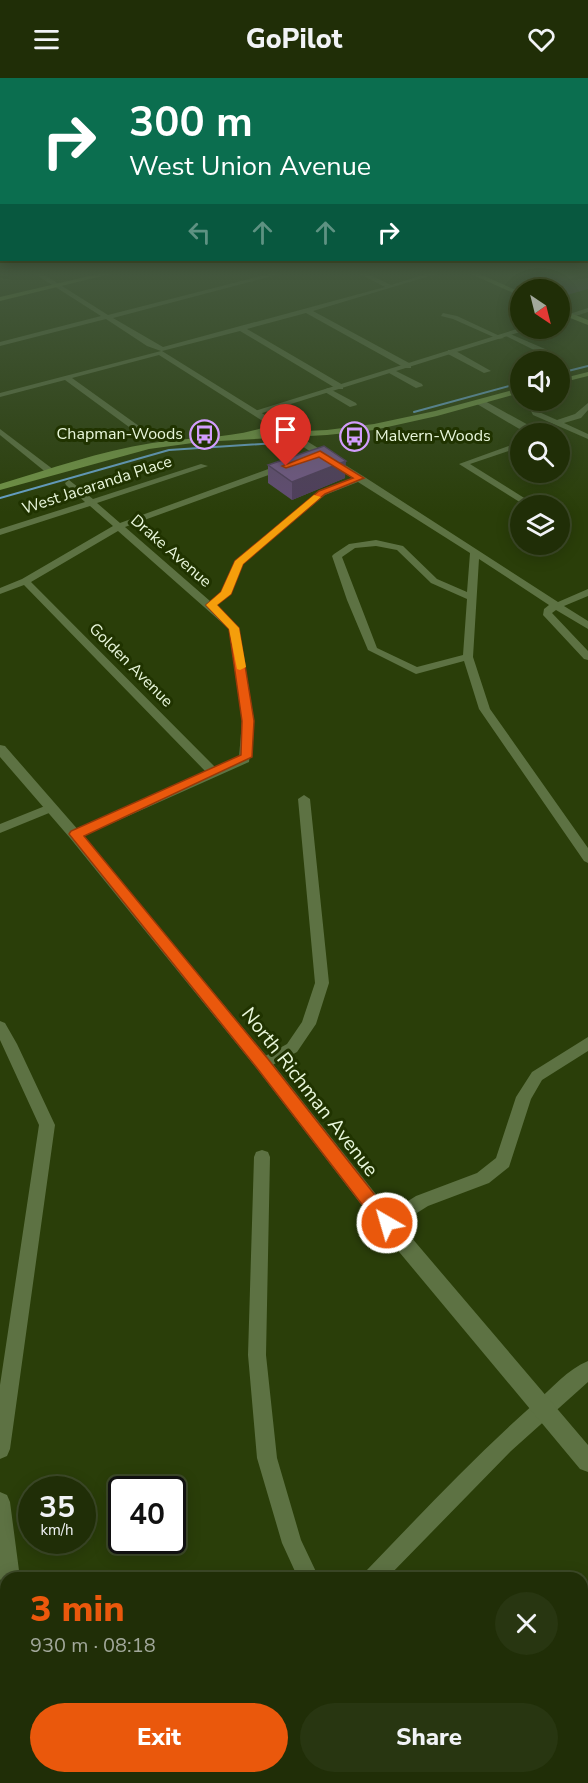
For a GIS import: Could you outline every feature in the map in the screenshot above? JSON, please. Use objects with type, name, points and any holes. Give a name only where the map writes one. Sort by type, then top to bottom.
[{"type":"main road","points":[[570,378],[588,374]]},
{"type":"main road","points":[[0,487],[95,459],[150,446],[352,430],[425,417],[510,394]]},
{"type":"main road","points":[[231,438],[266,429],[267,419]]},
{"type":"main road","points":[[317,452],[314,443],[320,432]]},
{"type":"street","points":[[0,395],[152,354]]},
{"type":"street","points":[[165,354],[588,626]]},
{"type":"street","points":[[284,354],[340,387]]},
{"type":"street","points":[[385,354],[408,366]]},
{"type":"street","points":[[256,412],[446,354]]},
{"type":"street","points":[[454,354],[487,371]]},
{"type":"street","points":[[392,371],[419,386]]},
{"type":"street","points":[[66,377],[147,436]]},
{"type":"street","points":[[328,390],[353,405]]},
{"type":"street","points":[[480,402],[518,423]]},
{"type":"street","points":[[535,411],[555,423],[578,416],[588,405]]},
{"type":"street","points":[[570,429],[588,437]]},
{"type":"street","points":[[0,430],[12,445],[51,472]]},
{"type":"street","points":[[510,448],[463,464],[515,495]]},
{"type":"street","points":[[0,591],[25,581],[119,526],[300,461],[317,452]]},
{"type":"street","name":"West Jacaranda Place","points":[[0,532],[204,466]]},
{"type":"street","points":[[211,605],[226,594],[238,563],[322,493],[360,478]]},
{"type":"street","name":"Drake Avenue","points":[[69,483],[211,605],[234,628],[248,721],[246,757],[213,772]]},
{"type":"street","points":[[468,657],[416,671],[373,650],[351,600],[337,556],[352,546],[376,543],[400,548],[434,581],[471,597]]},
{"type":"street","points":[[475,552],[468,657],[485,710],[588,858]]},
{"type":"street","name":"Golden Avenue","points":[[25,581],[213,772]]},
{"type":"street","points":[[588,592],[549,609],[547,613],[588,657]]},
{"type":"street","name":"North Richman Avenue","points":[[0,748],[75,834],[263,1064],[387,1223],[588,1461]]},
{"type":"street","points":[[75,834],[213,772]]},
{"type":"street","points":[[263,1064],[292,1048],[309,1024],[322,982],[304,799]]},
{"type":"street","points":[[0,829],[50,808]]},
{"type":"street","points":[[0,1027],[47,1125],[0,1449]]},
{"type":"street","points":[[387,1223],[422,1201],[483,1178],[503,1162],[524,1097],[537,1076],[588,1043]]},
{"type":"street","points":[[262,1157],[257,1355],[267,1458],[292,1543],[306,1572]]},
{"type":"street","points":[[380,1572],[483,1463],[543,1406],[588,1370]]},
{"type":"street","points":[[0,1502],[9,1572]]},
{"type":"building","points":[[324,446],[346,461],[292,482],[268,465]]},
{"type":"waterway","points":[[570,370],[588,366]]},
{"type":"waterway","points":[[414,412],[510,386]]},
{"type":"waterway","points":[[0,498],[169,450],[292,442]]},
{"type":"slow traffic","points":[[240,667],[234,628],[211,605],[226,594],[238,563],[253,553],[317,497]]},
{"type":"place","name":"Chapman-Woods","points":[[204,434]]},
{"type":"place","name":"Malvern-Woods","points":[[354,436]]},
{"type":"route","points":[[286,466],[320,454],[360,478],[322,493],[253,553],[238,563],[226,594],[211,605],[234,628],[248,721],[246,757],[75,834],[263,1064],[387,1223]]}]
